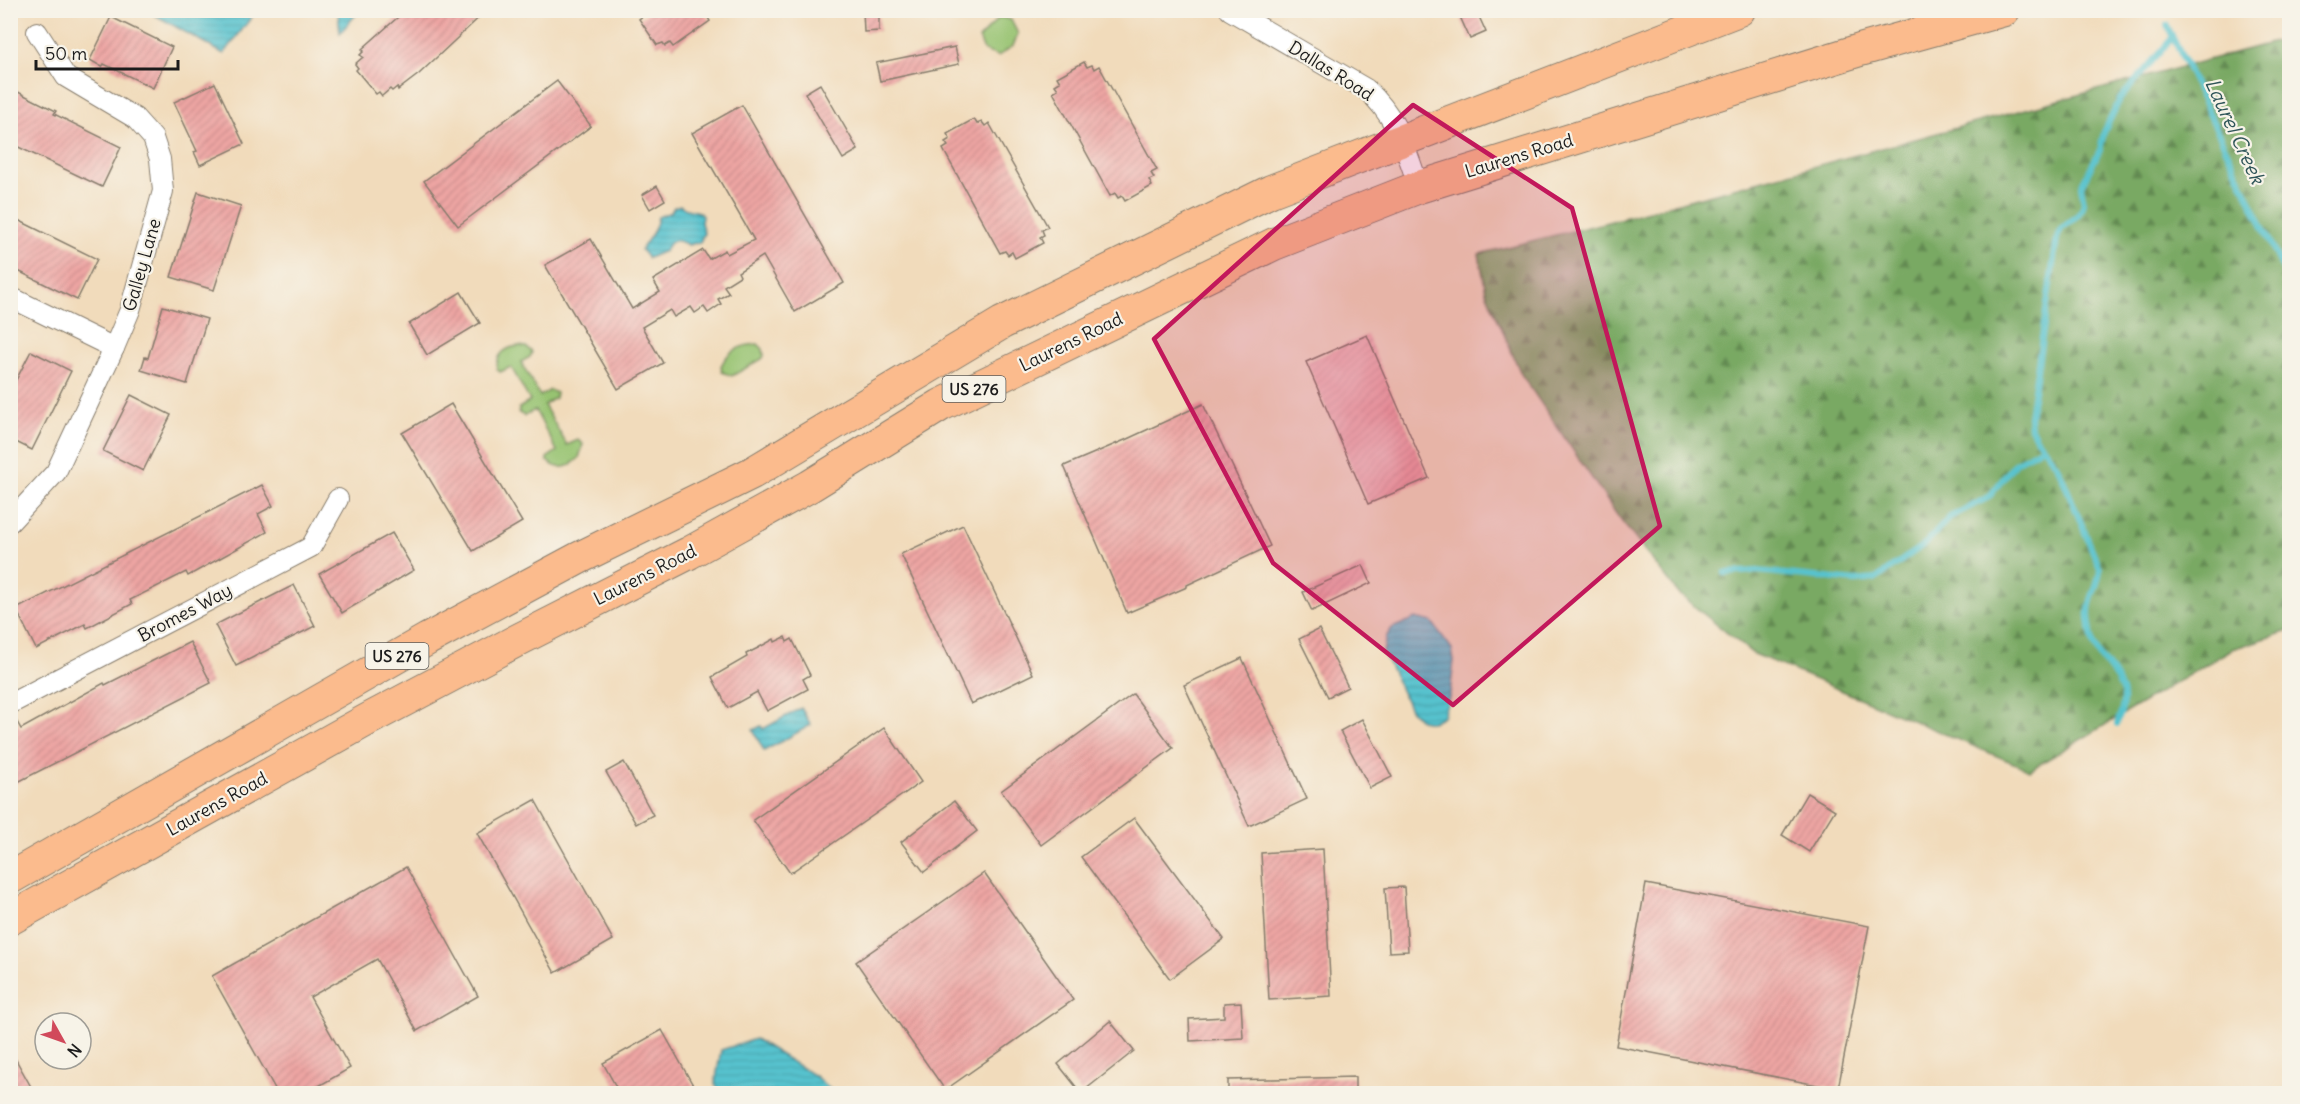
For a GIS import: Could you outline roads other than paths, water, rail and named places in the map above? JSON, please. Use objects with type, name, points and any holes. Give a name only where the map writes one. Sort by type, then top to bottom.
[{"type":"main road","name":"US 276","points":[[10,878],[344,686],[579,558],[752,473],[1002,323],[1271,191],[1739,10]]},
{"type":"main road","name":"Laurens Road","points":[[10,919],[367,720],[518,640],[689,554],[810,486],[941,405],[1274,244],[1419,187],[1860,50],[2004,10]]},
{"type":"main road","points":[[792,450],[810,486]]},
{"type":"main road","points":[[344,686],[367,720]]},
{"type":"street","name":"Dallas Road","points":[[1230,10],[1366,89],[1388,111],[1419,187]]},
{"type":"street","name":"Galley Lane","points":[[10,522],[56,472],[114,348],[130,310],[163,191],[160,159],[153,138],[135,118],[66,77],[37,32]]},
{"type":"street","points":[[10,297],[114,348]]},
{"type":"street","name":"Bromes Way","points":[[12,699],[311,547],[338,499]]},
{"type":"water","points":[[148,11],[256,11],[224,54]]},
{"type":"water","points":[[338,11],[359,11],[340,33]]},
{"type":"water","points":[[680,205],[699,212],[702,216],[701,223],[704,233],[700,242],[688,245],[674,241],[665,251],[648,258],[641,250],[654,231],[658,217],[671,212],[674,207]]},
{"type":"water","points":[[1415,618],[1432,622],[1452,649],[1454,661],[1450,694],[1443,716],[1432,722],[1420,720],[1410,709],[1383,652],[1386,637],[1392,628]]},
{"type":"water","points":[[801,708],[811,725],[764,751],[753,730],[761,726],[763,729]]},
{"type":"water","points":[[755,1039],[815,1076],[834,1093],[721,1093],[715,1084],[721,1050]]},
{"type":"waterway","name":"Laurel Creek","points":[[2167,25],[2290,284]]},
{"type":"waterway","points":[[2117,724],[2123,704],[2122,690],[2096,649],[2090,626],[2090,605],[2100,569],[2058,467],[2036,438],[2031,428],[2030,417],[2057,238],[2061,229],[2082,209],[2084,203],[2081,186],[2100,150],[2104,132],[2120,99],[2172,38]]},
{"type":"waterway","points":[[1725,573],[1757,571],[1856,581],[1876,579],[1926,543],[1950,517],[1989,497],[2015,463],[2043,447]]}]
